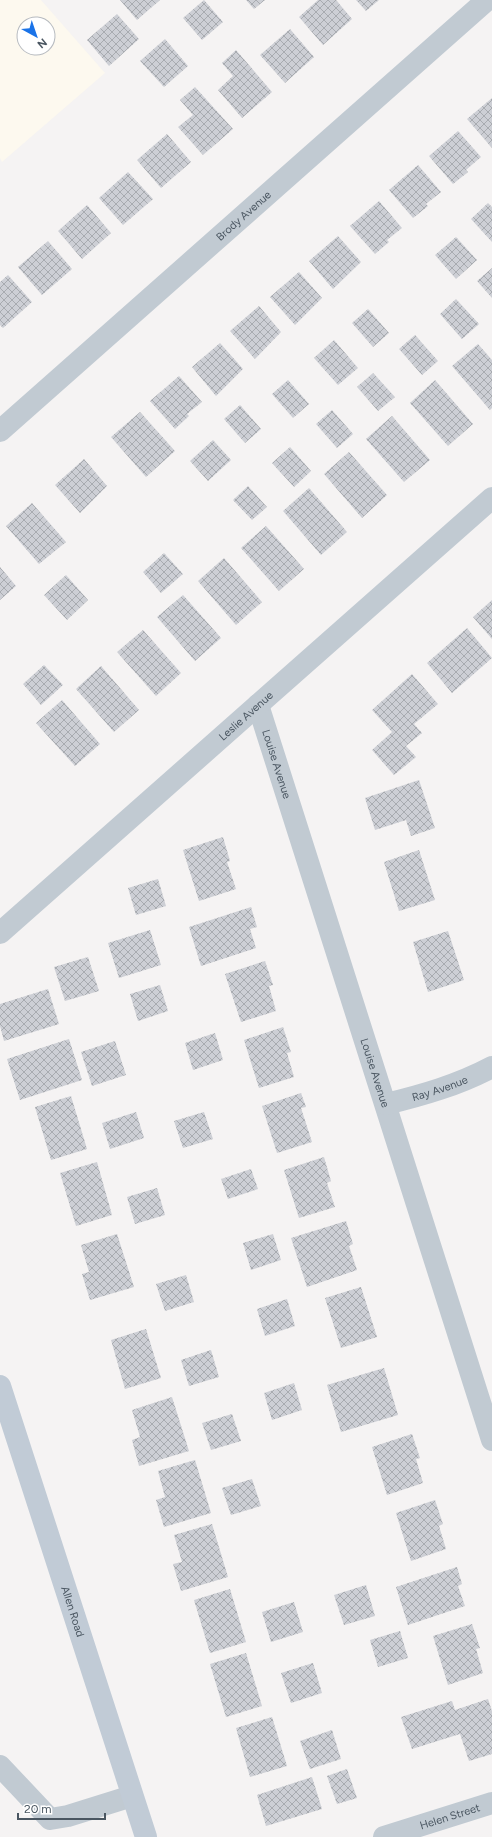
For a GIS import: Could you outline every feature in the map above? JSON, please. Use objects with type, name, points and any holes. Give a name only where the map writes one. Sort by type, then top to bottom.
[{"type":"main road","name":"Allen Road","points":[[0,1386],[146,1837]]},
{"type":"street","name":"Brody Avenue","points":[[0,431],[487,0]]},
{"type":"street","name":"Leslie Avenue","points":[[0,933],[492,498]]},
{"type":"street","name":"Louise Avenue","points":[[258,705],[492,1440]]},
{"type":"street","name":"Ray Avenue","points":[[386,1104],[426,1094],[468,1079],[492,1067]]},
{"type":"street","points":[[0,1766],[50,1819],[68,1816],[132,1796]]},
{"type":"street","name":"Helen Street","points":[[384,1837],[492,1803]]},
{"type":"shaded area","points":[[0,0],[41,0],[55,16],[16,16],[16,56],[56,56],[56,17],[105,73],[2,162],[0,158]]},
{"type":"building","points":[[120,0],[160,0],[137,20]]},
{"type":"building","points":[[204,0],[223,22],[202,40],[183,18]]},
{"type":"building","points":[[246,0],[265,0],[254,9]]},
{"type":"building","points":[[318,0],[336,0],[352,19],[323,45],[299,17]]},
{"type":"building","points":[[356,0],[379,0],[366,11]]},
{"type":"building","points":[[117,14],[139,39],[109,66],[87,40]]},
{"type":"building","points":[[290,29],[314,57],[285,83],[260,55]]},
{"type":"building","points":[[165,39],[188,66],[164,87],[140,61]]},
{"type":"building","points":[[236,50],[272,92],[242,118],[218,90],[233,76],[222,63]]},
{"type":"building","points":[[195,87],[233,129],[203,155],[178,127],[193,115],[180,100]]},
{"type":"building","points":[[492,98],[492,148],[467,119]]},
{"type":"building","points":[[458,131],[481,157],[466,170],[468,172],[453,184],[429,156]]},
{"type":"building","points":[[167,134],[191,162],[161,188],[137,160]]},
{"type":"building","points":[[418,165],[441,192],[426,204],[428,206],[413,218],[389,190]]},
{"type":"building","points":[[128,172],[153,199],[123,225],[99,198]]},
{"type":"building","points":[[379,201],[402,228],[387,240],[389,242],[375,254],[350,226]]},
{"type":"building","points":[[488,203],[492,207],[492,242],[471,219]]},
{"type":"building","points":[[87,205],[111,233],[82,259],[58,231]]},
{"type":"building","points":[[338,236],[361,262],[333,289],[309,261]]},
{"type":"building","points":[[456,237],[477,260],[456,279],[435,255]]},
{"type":"building","points":[[48,241],[72,269],[42,295],[18,267]]},
{"type":"building","points":[[492,268],[492,298],[477,281]]},
{"type":"building","points":[[299,272],[322,298],[295,325],[270,297]]},
{"type":"building","points":[[8,275],[32,302],[3,328],[0,325],[0,282]]},
{"type":"building","points":[[456,299],[479,324],[462,339],[440,314]]},
{"type":"building","points":[[259,306],[281,332],[255,359],[230,331]]},
{"type":"building","points":[[368,309],[389,333],[373,347],[352,323]]},
{"type":"building","points":[[415,335],[438,361],[422,375],[399,349]]},
{"type":"building","points":[[334,340],[358,368],[338,385],[314,358]]},
{"type":"building","points":[[220,343],[243,369],[216,396],[192,367]]},
{"type":"building","points":[[478,344],[492,360],[492,408],[490,410],[452,366]]},
{"type":"building","points":[[373,373],[395,397],[378,411],[357,387]]},
{"type":"building","points":[[179,376],[202,402],[187,414],[189,416],[175,429],[150,401]]},
{"type":"building","points":[[288,380],[309,404],[293,418],[272,394]]},
{"type":"building","points":[[435,380],[473,424],[448,446],[410,403]]},
{"type":"building","points":[[240,405],[261,429],[245,443],[224,419]]},
{"type":"building","points":[[332,410],[353,434],[337,448],[316,424]]},
{"type":"building","points":[[140,412],[175,451],[146,477],[111,437]]},
{"type":"building","points":[[392,416],[430,460],[404,482],[366,439]]},
{"type":"building","points":[[213,440],[231,460],[208,481],[190,461]]},
{"type":"building","points":[[290,447],[311,471],[294,487],[272,463]]},
{"type":"building","points":[[349,452],[387,495],[362,518],[324,474]]},
{"type":"building","points":[[84,459],[107,486],[80,513],[55,485]]},
{"type":"building","points":[[248,486],[267,507],[252,520],[233,500]]},
{"type":"building","points":[[309,488],[347,532],[321,555],[283,511]]},
{"type":"building","points":[[32,503],[66,542],[39,564],[6,526]]},
{"type":"building","points":[[266,526],[304,569],[279,591],[241,548]]},
{"type":"building","points":[[164,553],[183,574],[161,593],[143,572]]},
{"type":"building","points":[[224,558],[262,602],[236,625],[198,581]]},
{"type":"building","points":[[0,567],[16,586],[0,600]]},
{"type":"building","points":[[66,575],[88,600],[67,620],[44,595]]},
{"type":"building","points":[[183,595],[221,638],[195,661],[157,617]]},
{"type":"building","points":[[492,600],[492,639],[473,617]]},
{"type":"building","points":[[467,628],[492,658],[452,693],[427,663]]},
{"type":"building","points":[[143,630],[181,673],[156,696],[117,652]]},
{"type":"building","points":[[44,665],[63,685],[41,705],[23,684]]},
{"type":"building","points":[[101,666],[139,710],[114,732],[76,689]]},
{"type":"building","points":[[412,674],[438,704],[414,724],[422,733],[406,746],[416,757],[394,775],[372,750],[392,732],[372,710]]},
{"type":"building","points":[[62,700],[100,744],[75,766],[36,723]]},
{"type":"building","points":[[419,780],[435,828],[411,836],[406,820],[375,830],[365,798]]},
{"type":"building","points":[[223,837],[230,861],[227,862],[236,889],[199,901],[183,850]]},
{"type":"building","points":[[419,850],[435,900],[399,911],[384,862]]},
{"type":"building","points":[[158,879],[166,906],[136,915],[128,888]]},
{"type":"building","points":[[251,907],[257,927],[250,929],[256,948],[201,966],[189,927]]},
{"type":"building","points":[[150,930],[161,965],[119,978],[108,943]]},
{"type":"building","points":[[448,931],[464,980],[428,992],[413,942]]},
{"type":"building","points":[[88,957],[99,991],[65,1001],[54,967]]},
{"type":"building","points":[[265,961],[273,985],[269,986],[276,1011],[241,1022],[225,974]]},
{"type":"building","points":[[160,985],[168,1011],[138,1021],[130,994]]},
{"type":"building","points":[[48,989],[59,1024],[4,1041],[0,1026],[0,1004]]},
{"type":"building","points":[[283,1027],[291,1052],[287,1053],[294,1077],[259,1088],[244,1040]]},
{"type":"building","points":[[215,1033],[223,1060],[193,1070],[185,1043]]},
{"type":"building","points":[[69,1039],[82,1080],[20,1100],[7,1059]]},
{"type":"building","points":[[115,1041],[126,1075],[92,1086],[81,1052]]},
{"type":"building","points":[[301,1093],[306,1107],[301,1108],[312,1142],[277,1153],[262,1106]]},
{"type":"building","points":[[71,1096],[87,1149],[51,1160],[35,1107]]},
{"type":"building","points":[[136,1112],[144,1138],[110,1149],[102,1123]]},
{"type":"building","points":[[204,1112],[213,1139],[183,1148],[174,1121]]},
{"type":"building","points":[[324,1157],[331,1181],[327,1183],[335,1207],[299,1218],[284,1170]]},
{"type":"building","points":[[97,1162],[112,1215],[76,1226],[60,1173]]},
{"type":"building","points":[[251,1169],[258,1189],[228,1199],[221,1179]]},
{"type":"building","points":[[157,1188],[165,1215],[135,1224],[127,1197]]},
{"type":"building","points":[[346,1221],[353,1244],[349,1246],[357,1270],[307,1287],[291,1238]]},
{"type":"building","points":[[117,1234],[134,1287],[90,1300],[82,1274],[89,1272],[81,1245]]},
{"type":"building","points":[[273,1234],[281,1260],[251,1270],[243,1243]]},
{"type":"building","points":[[186,1275],[194,1302],[165,1311],[156,1284]]},
{"type":"building","points":[[361,1287],[377,1337],[341,1348],[325,1298]]},
{"type":"building","points":[[287,1299],[295,1326],[265,1336],[257,1309]]},
{"type":"building","points":[[146,1329],[161,1378],[125,1389],[111,1340]]},
{"type":"building","points":[[211,1350],[219,1377],[189,1386],[181,1360]]},
{"type":"building","points":[[384,1368],[398,1415],[341,1432],[327,1385]]},
{"type":"building","points":[[294,1383],[302,1410],[272,1420],[264,1393]]},
{"type":"building","points":[[172,1397],[189,1451],[139,1466],[132,1440],[140,1437],[132,1410]]},
{"type":"building","points":[[232,1414],[241,1441],[211,1450],[202,1423]]},
{"type":"building","points":[[412,1434],[420,1458],[416,1459],[423,1483],[387,1495],[372,1447]]},
{"type":"building","points":[[195,1460],[211,1513],[164,1527],[156,1500],[165,1497],[158,1471]]},
{"type":"building","points":[[252,1479],[261,1506],[231,1515],[222,1488]]},
{"type":"building","points":[[435,1500],[443,1524],[439,1526],[446,1549],[411,1561],[396,1513]]},
{"type":"building","points":[[212,1524],[228,1577],[181,1591],[173,1564],[182,1562],[174,1535]]},
{"type":"building","points":[[457,1567],[462,1584],[458,1586],[465,1606],[408,1625],[396,1587]]},
{"type":"building","points":[[366,1585],[375,1616],[344,1625],[334,1595]]},
{"type":"building","points":[[230,1589],[246,1642],[210,1653],[194,1600]]},
{"type":"building","points":[[294,1602],[303,1632],[271,1642],[262,1612]]},
{"type":"building","points":[[472,1624],[480,1648],[476,1649],[483,1673],[448,1685],[433,1636]]},
{"type":"building","points":[[400,1631],[408,1658],[378,1667],[370,1640]]},
{"type":"building","points":[[246,1653],[262,1706],[226,1717],[210,1664]]},
{"type":"building","points":[[313,1663],[322,1693],[291,1703],[281,1673]]},
{"type":"building","points":[[488,1699],[492,1711],[492,1754],[469,1761],[460,1734],[412,1749],[401,1717],[452,1701],[455,1710]]},
{"type":"building","points":[[272,1717],[287,1766],[250,1777],[236,1728]]},
{"type":"building","points":[[332,1730],[341,1759],[310,1769],[300,1741]]},
{"type":"building","points":[[347,1769],[357,1798],[337,1804],[327,1776]]},
{"type":"building","points":[[312,1777],[322,1809],[266,1826],[257,1795]]}]
